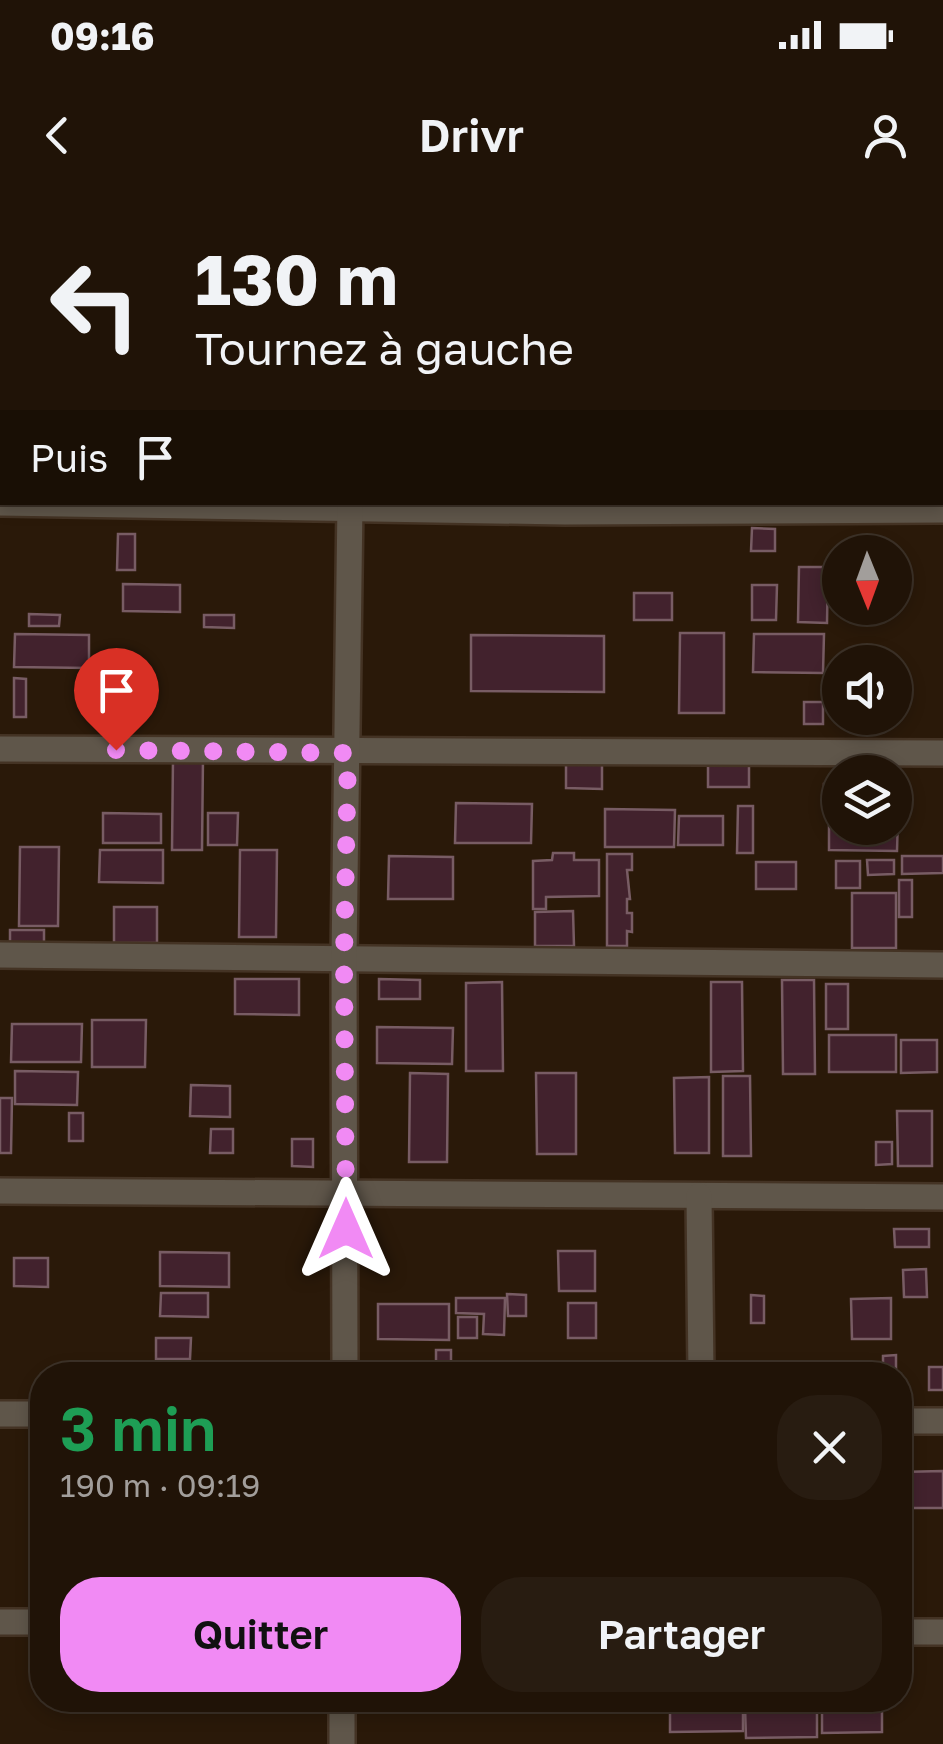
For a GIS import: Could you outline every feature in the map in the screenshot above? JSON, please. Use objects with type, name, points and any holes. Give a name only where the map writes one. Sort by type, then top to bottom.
[{"type":"street","points":[[233,505],[943,510]]},
{"type":"street","points":[[344,1362],[350,506]]},
{"type":"street","points":[[0,749],[943,754]]},
{"type":"street","points":[[0,956],[943,965]]},
{"type":"street","points":[[0,1191],[943,1197]]},
{"type":"street","points":[[699,1196],[701,1362]]},
{"type":"street","points":[[0,1414],[30,1414]]},
{"type":"street","points":[[912,1420],[943,1421]]},
{"type":"street","points":[[0,1622],[30,1622]]},
{"type":"street","points":[[912,1632],[943,1632]]},
{"type":"street","points":[[342,1712],[342,1744]]},
{"type":"building","points":[[752,528],[775,529],[775,551],[751,551]]},
{"type":"building","points":[[118,534],[135,534],[135,570],[117,570]]},
{"type":"building","points":[[799,567],[822,567],[822,623],[798,622]]},
{"type":"building","points":[[123,584],[180,585],[180,612],[123,611]]},
{"type":"building","points":[[752,585],[777,585],[776,620],[752,620]]},
{"type":"building","points":[[634,593],[672,593],[672,620],[634,620]]},
{"type":"building","points":[[29,614],[60,615],[59,626],[29,626]]},
{"type":"building","points":[[204,615],[234,615],[234,628],[204,627]]},
{"type":"building","points":[[680,633],[724,633],[724,713],[679,713]]},
{"type":"building","points":[[15,634],[89,635],[89,668],[14,667]]},
{"type":"building","points":[[754,634],[824,634],[822,673],[753,672]]},
{"type":"building","points":[[471,635],[604,636],[604,692],[471,691]]},
{"type":"building","points":[[14,678],[26,679],[26,717],[14,717]]},
{"type":"building","points":[[804,702],[822,702],[822,724],[804,724]]},
{"type":"building","points":[[173,758],[203,758],[202,850],[172,850]]},
{"type":"building","points":[[566,760],[602,760],[602,789],[566,788]]},
{"type":"building","points":[[708,762],[749,762],[749,787],[708,787]]},
{"type":"building","points":[[456,803],[532,804],[531,843],[455,843]]},
{"type":"building","points":[[738,806],[753,806],[753,853],[737,853]]},
{"type":"building","points":[[605,809],[675,810],[674,847],[605,847]]},
{"type":"building","points":[[103,813],[161,814],[161,843],[103,843]]},
{"type":"building","points":[[208,813],[238,813],[237,845],[208,845]]},
{"type":"building","points":[[679,816],[723,816],[723,845],[678,845]]},
{"type":"building","points":[[829,845],[897,845],[897,851],[829,850]]},
{"type":"building","points":[[20,847],[59,847],[58,926],[19,926]]},
{"type":"building","points":[[100,850],[163,850],[163,883],[99,882]]},
{"type":"building","points":[[240,850],[277,850],[276,937],[239,937]]},
{"type":"building","points":[[553,853],[574,853],[574,860],[599,860],[599,896],[546,897],[546,909],[533,909],[533,861],[552,860]]},
{"type":"building","points":[[607,854],[632,854],[632,870],[627,870],[627,913],[632,913],[632,932],[627,931],[627,946],[607,946]]},
{"type":"building","points":[[389,856],[453,857],[453,899],[388,899]]},
{"type":"building","points":[[902,856],[943,856],[943,873],[902,874]]},
{"type":"building","points":[[867,860],[894,860],[894,874],[868,875]]},
{"type":"building","points":[[836,861],[860,861],[860,888],[836,888]]},
{"type":"building","points":[[756,862],[796,862],[796,889],[756,889]]},
{"type":"building","points":[[899,880],[912,880],[912,917],[899,917]]},
{"type":"building","points":[[852,893],[896,893],[896,948],[852,948]]},
{"type":"building","points":[[114,907],[157,907],[157,943],[114,943]]},
{"type":"building","points":[[573,911],[574,946],[535,946],[535,912]]},
{"type":"building","points":[[10,930],[44,930],[44,943],[10,942]]},
{"type":"building","points":[[235,979],[299,979],[299,1015],[235,1014]]},
{"type":"building","points":[[379,979],[420,980],[420,999],[379,999]]},
{"type":"building","points":[[782,980],[814,980],[815,1074],[783,1074]]},
{"type":"building","points":[[502,982],[503,1071],[466,1071],[466,983]]},
{"type":"building","points":[[711,982],[742,982],[743,1071],[711,1072]]},
{"type":"building","points":[[826,984],[848,984],[848,1029],[826,1029]]},
{"type":"building","points":[[92,1020],[146,1020],[145,1067],[92,1067]]},
{"type":"building","points":[[12,1024],[82,1024],[81,1062],[11,1062]]},
{"type":"building","points":[[377,1027],[453,1028],[452,1064],[377,1063]]},
{"type":"building","points":[[829,1035],[896,1035],[896,1072],[829,1072]]},
{"type":"building","points":[[901,1040],[937,1040],[937,1072],[901,1073]]},
{"type":"building","points":[[15,1071],[78,1072],[77,1105],[15,1104]]},
{"type":"building","points":[[410,1073],[448,1074],[447,1162],[409,1162]]},
{"type":"building","points":[[536,1073],[576,1073],[576,1154],[537,1154]]},
{"type":"building","points":[[723,1076],[750,1076],[751,1156],[723,1156]]},
{"type":"building","points":[[709,1077],[709,1153],[675,1153],[674,1078]]},
{"type":"building","points":[[191,1085],[230,1086],[230,1117],[190,1116]]},
{"type":"building","points":[[0,1098],[12,1098],[11,1153],[0,1153]]},
{"type":"building","points":[[897,1111],[932,1111],[932,1166],[898,1166]]},
{"type":"building","points":[[69,1113],[83,1113],[83,1141],[69,1141]]},
{"type":"building","points":[[211,1129],[233,1129],[233,1153],[210,1153]]},
{"type":"building","points":[[292,1139],[313,1139],[313,1167],[292,1166]]},
{"type":"building","points":[[876,1142],[892,1142],[892,1164],[876,1165]]},
{"type":"building","points":[[894,1229],[929,1229],[929,1247],[895,1247]]},
{"type":"building","points":[[558,1251],[595,1251],[595,1291],[559,1291]]},
{"type":"building","points":[[160,1252],[229,1253],[229,1287],[160,1286]]},
{"type":"building","points":[[14,1258],[48,1258],[48,1287],[14,1286]]},
{"type":"building","points":[[926,1269],[927,1297],[904,1297],[903,1270]]},
{"type":"building","points":[[161,1293],[208,1293],[208,1317],[160,1316]]},
{"type":"building","points":[[507,1294],[526,1295],[526,1316],[508,1316]]},
{"type":"building","points":[[751,1295],[764,1296],[764,1323],[751,1323]]},
{"type":"building","points":[[456,1298],[505,1298],[504,1335],[483,1334],[484,1314],[456,1313]]},
{"type":"building","points":[[891,1298],[891,1339],[852,1339],[851,1299]]},
{"type":"building","points":[[568,1303],[596,1303],[596,1338],[568,1338]]},
{"type":"building","points":[[378,1304],[449,1304],[449,1340],[378,1339]]},
{"type":"building","points":[[458,1317],[477,1317],[477,1338],[458,1338]]},
{"type":"building","points":[[156,1338],[191,1338],[190,1359],[156,1359]]},
{"type":"building","points":[[436,1350],[451,1350],[451,1362],[436,1362]]},
{"type":"building","points":[[896,1355],[896,1362],[883,1362],[883,1356]]},
{"type":"building","points":[[929,1367],[943,1367],[943,1390],[929,1390]]},
{"type":"building","points":[[943,1471],[943,1508],[912,1508],[912,1472]]},
{"type":"building","points":[[670,1712],[743,1712],[743,1731],[670,1732]]},
{"type":"building","points":[[745,1712],[817,1712],[817,1737],[746,1738]]},
{"type":"building","points":[[822,1712],[882,1712],[882,1732],[822,1733]]},
{"type":"route","points":[[116,750],[348,753],[344,958],[346,1229]]}]
